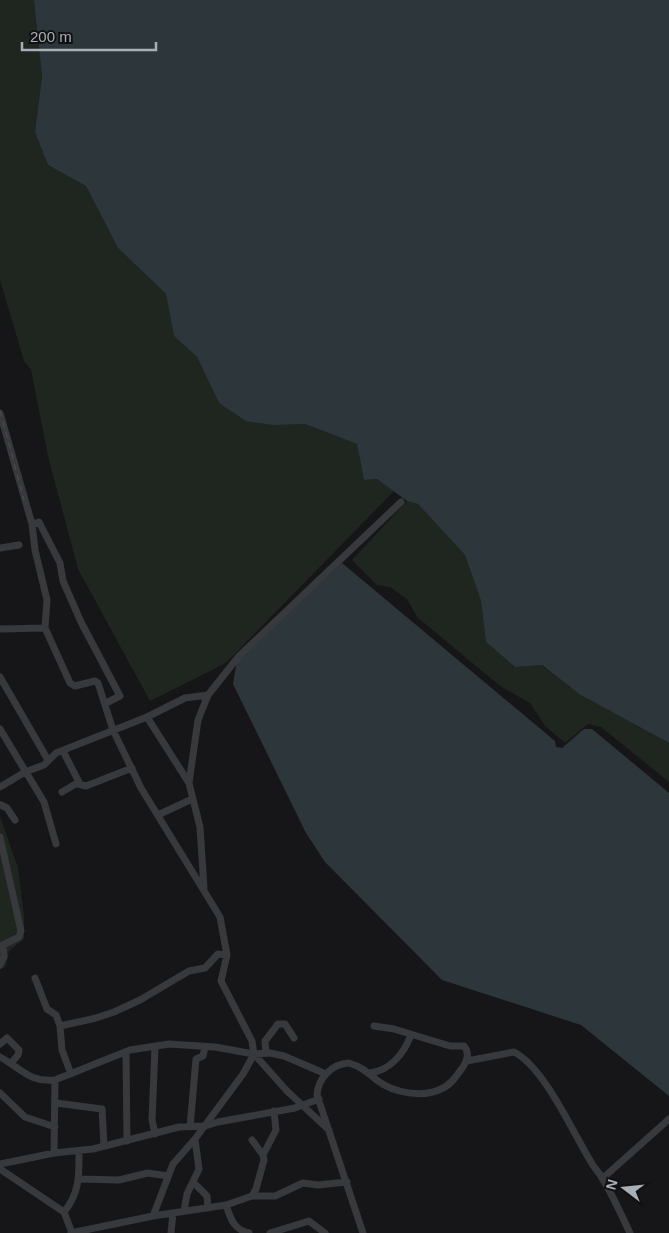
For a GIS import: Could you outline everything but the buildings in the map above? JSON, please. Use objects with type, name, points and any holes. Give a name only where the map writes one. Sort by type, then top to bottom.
[{"type":"street","points":[[0,413],[32,524],[35,550],[47,600],[45,628],[70,683],[75,686],[96,681],[106,703],[113,730],[132,768],[158,815],[204,888],[222,923],[226,955],[221,981],[252,1041],[254,1054],[301,1106],[330,1132]]},
{"type":"street","points":[[204,888],[200,827],[189,783],[198,720],[208,695],[239,656],[401,502]]},
{"type":"street","points":[[32,524],[39,522],[46,534],[60,563],[62,581],[80,622],[120,696],[106,703]]},
{"type":"street","points":[[0,548],[19,545]]},
{"type":"street","points":[[0,629],[45,628]]},
{"type":"street","points":[[1,681],[48,760]]},
{"type":"street","points":[[0,787],[25,772],[44,765],[48,760],[63,751],[148,717],[185,698],[208,695]]},
{"type":"street","points":[[148,717],[189,783]]},
{"type":"street","points":[[0,729],[44,802],[56,844]]},
{"type":"street","points":[[63,751],[79,780],[78,784]]},
{"type":"street","points":[[62,792],[78,784],[86,786],[132,768]]},
{"type":"street","points":[[158,815],[192,799]]},
{"type":"street","points":[[0,804],[7,808],[15,820]]},
{"type":"street","points":[[0,837],[21,931],[19,937],[2,944],[4,957],[0,965]]},
{"type":"street","points":[[60,1026],[114,1012],[140,1000],[189,971],[205,968],[218,954],[226,955]]},
{"type":"street","points":[[35,978],[47,1009],[56,1015],[60,1026],[62,1050],[71,1074]]},
{"type":"street","points":[[266,1053],[265,1041],[278,1024],[285,1024],[294,1038]]},
{"type":"street","points":[[363,1233],[319,1099],[318,1085],[326,1074],[337,1066],[349,1063],[370,1073],[379,1081],[395,1090],[411,1093],[430,1092],[442,1089],[450,1083],[467,1061],[468,1052],[464,1046],[450,1046],[394,1029],[374,1026]]},
{"type":"street","points":[[370,1073],[388,1068],[407,1046],[411,1035]]},
{"type":"street","points":[[0,1044],[7,1038],[19,1050],[18,1055],[11,1062]]},
{"type":"street","points":[[0,1057],[11,1062],[35,1079],[44,1082],[56,1080],[130,1050],[177,1044],[284,1056],[326,1074]]},
{"type":"street","points":[[190,1127],[196,1059],[203,1056],[205,1046]]},
{"type":"street","points":[[155,1047],[152,1120],[155,1134]]},
{"type":"street","points":[[467,1061],[509,1052],[519,1055],[538,1074],[570,1121],[591,1163],[603,1178],[630,1233]]},
{"type":"street","points":[[126,1053],[127,1142]]},
{"type":"street","points":[[153,1216],[174,1164],[243,1074],[254,1054]]},
{"type":"street","points":[[54,1153],[56,1080]]},
{"type":"street","points":[[0,1093],[25,1117],[55,1127]]},
{"type":"street","points":[[0,1164],[54,1153],[79,1151],[127,1142],[155,1134],[205,1126],[301,1106],[319,1099]]},
{"type":"street","points":[[56,1103],[102,1109],[104,1146]]},
{"type":"street","points":[[263,1155],[276,1130],[274,1111]]},
{"type":"street","points":[[603,1178],[669,1119]]},
{"type":"street","points":[[184,1211],[186,1194],[199,1169],[195,1139]]},
{"type":"street","points":[[252,1140],[263,1155],[264,1160],[256,1190],[252,1196]]},
{"type":"street","points":[[64,1212],[75,1197],[79,1179],[79,1151]]},
{"type":"street","points":[[0,1169],[64,1212],[72,1233],[95,1232],[153,1216],[226,1205],[252,1196],[275,1196],[303,1183],[318,1185],[347,1182]]},
{"type":"street","points":[[79,1179],[119,1180],[148,1173],[168,1176]]},
{"type":"street","points":[[193,1182],[207,1196],[208,1208]]},
{"type":"street","points":[[226,1205],[234,1226],[240,1231],[248,1233]]},
{"type":"street","points":[[171,1233],[173,1213]]},
{"type":"street","points":[[270,1233],[309,1220],[325,1233]]},
{"type":"shaded area","points":[[0,0],[34,0],[42,77],[35,132],[48,165],[86,186],[118,248],[166,294],[174,336],[197,357],[219,403],[273,425],[305,424],[357,444],[364,480],[377,479],[394,491],[226,663],[150,701],[78,569],[48,456],[31,370],[24,361],[0,280]]},
{"type":"shaded area","points":[[34,0],[669,0],[669,743],[579,694],[542,665],[515,667],[486,642],[481,601],[465,555],[418,504],[407,501],[377,479],[364,480],[357,444],[305,424],[273,425],[246,421],[219,403],[197,357],[174,336],[166,294],[118,248],[86,186],[48,165],[35,132],[42,77]]},
{"type":"shaded area","points":[[407,501],[418,504],[465,555],[481,601],[486,642],[515,667],[541,665],[579,694],[669,743],[669,782],[601,727],[588,724],[565,743],[545,726],[530,703],[500,686],[417,617],[407,599],[390,587],[377,585],[352,560]]},
{"type":"shaded area","points":[[342,563],[555,741],[556,747],[562,748],[584,729],[592,729],[669,793],[669,1096],[581,1025],[442,980],[325,862],[306,833],[233,684],[237,660]]},
{"type":"shaded area","points":[[0,816],[18,868],[24,916],[24,939],[9,951],[6,966],[0,970]]},
{"type":"railway","points":[[0,411],[24,500]]}]
